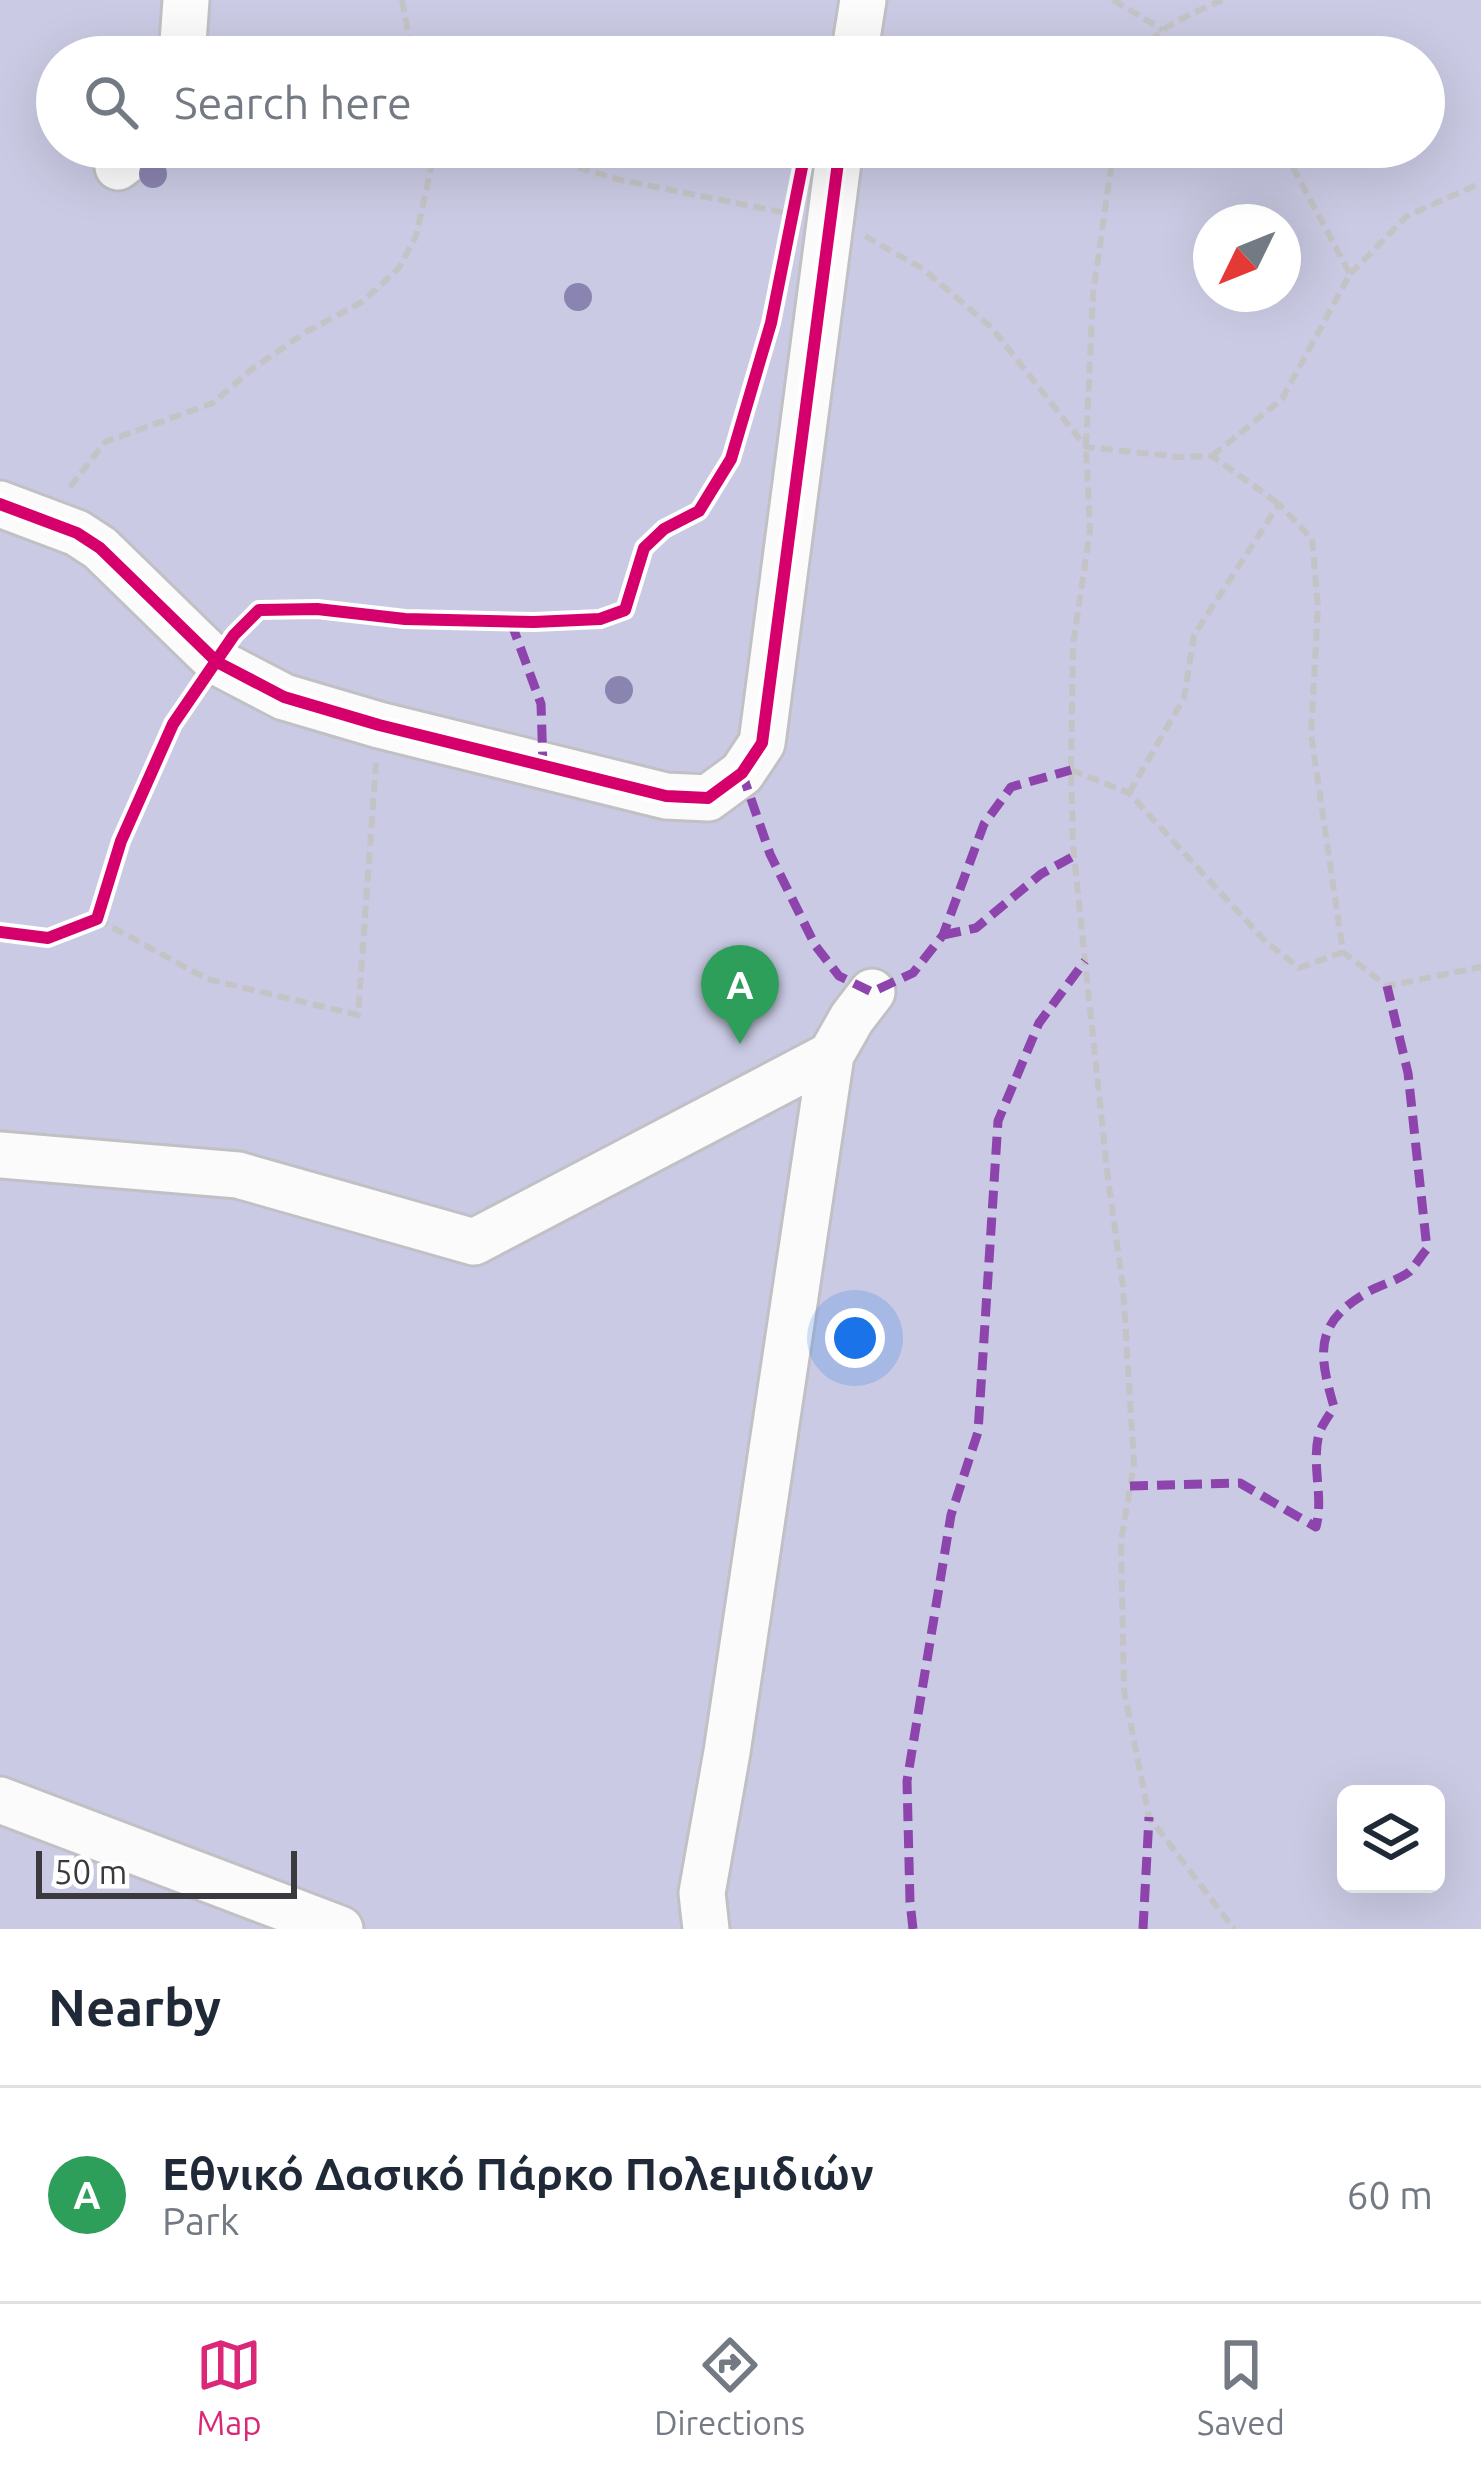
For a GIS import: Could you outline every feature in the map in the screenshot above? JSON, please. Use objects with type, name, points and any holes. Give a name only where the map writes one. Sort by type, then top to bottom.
[{"type":"street","points":[[183,36],[186,0]]},
{"type":"street","points":[[857,36],[863,0]]},
{"type":"street","points":[[0,504],[77,533],[100,548],[217,662],[284,697],[666,796],[708,798],[742,773],[763,743],[802,213],[828,168]]},
{"type":"street","points":[[706,1929],[702,1893],[831,1055],[872,992]]},
{"type":"street","points":[[0,1155],[238,1175],[474,1242],[831,1055]]},
{"type":"street","points":[[0,1800],[340,1929]]},
{"type":"path","points":[[402,0],[409,36]]},
{"type":"path","points":[[1113,0],[1163,30]]},
{"type":"path","points":[[1157,36],[1222,0]]},
{"type":"path","points":[[68,489],[104,442],[213,403],[306,332],[362,302],[399,268],[416,236],[431,168]]},
{"type":"path","points":[[580,168],[621,180],[802,213],[923,269],[991,327],[1086,447],[1180,457],[1212,456],[1282,399],[1350,274],[1407,216],[1481,183]]},
{"type":"path","points":[[1111,168],[1093,294],[1086,447],[1090,530],[1073,645],[1071,770],[1074,856],[1124,1287],[1134,1464],[1121,1541],[1124,1690],[1149,1817],[1234,1929]]},
{"type":"path","points":[[1293,168],[1350,274]]},
{"type":"path","points":[[1212,456],[1279,504],[1312,539],[1318,606],[1311,734],[1343,952],[1387,986],[1481,967]]},
{"type":"path","points":[[1129,793],[1184,698],[1195,635],[1279,504]]},
{"type":"path","points":[[81,926],[98,920],[207,979],[358,1015],[379,725]]},
{"type":"path","points":[[1071,770],[1129,793],[1264,940],[1299,968],[1343,952]]},
{"type":"path","points":[[98,920],[104,900]]},
{"type":"shaded area","points":[[0,0],[1481,0],[1481,1929],[0,1929]]},
{"type":"marked path","points":[[511,622],[541,704],[543,766]]},
{"type":"marked path","points":[[742,773],[770,854],[815,945],[839,976],[872,992],[913,973],[943,935],[984,824],[1011,787],[1071,770]]},
{"type":"marked path","points":[[943,935],[976,928],[1041,874],[1074,856]]},
{"type":"marked path","points":[[913,1929],[907,1781],[951,1515],[978,1432],[998,1121],[1039,1023],[1085,961]]},
{"type":"marked path","points":[[1130,1486],[1240,1483],[1316,1527],[1317,1446],[1320,1430],[1334,1407],[1325,1372],[1329,1329],[1349,1305],[1409,1272],[1427,1249],[1408,1073],[1387,986]]},
{"type":"marked path","points":[[1143,1929],[1149,1817]]},
{"type":"cycle path","points":[[0,932],[48,938],[97,919],[121,841],[173,724],[234,635],[259,610],[534,622],[600,619],[625,610],[644,548],[664,529],[699,511],[731,459],[771,323],[802,168]]},
{"type":"cycle path","points":[[0,504],[77,533],[100,548],[217,662],[284,697],[666,796],[708,798],[742,773],[762,743],[837,168]]},
{"type":"place","name":"Εθνικό Δασικό Πάρκο Πολεμιδιών","points":[[740,1044]]}]
